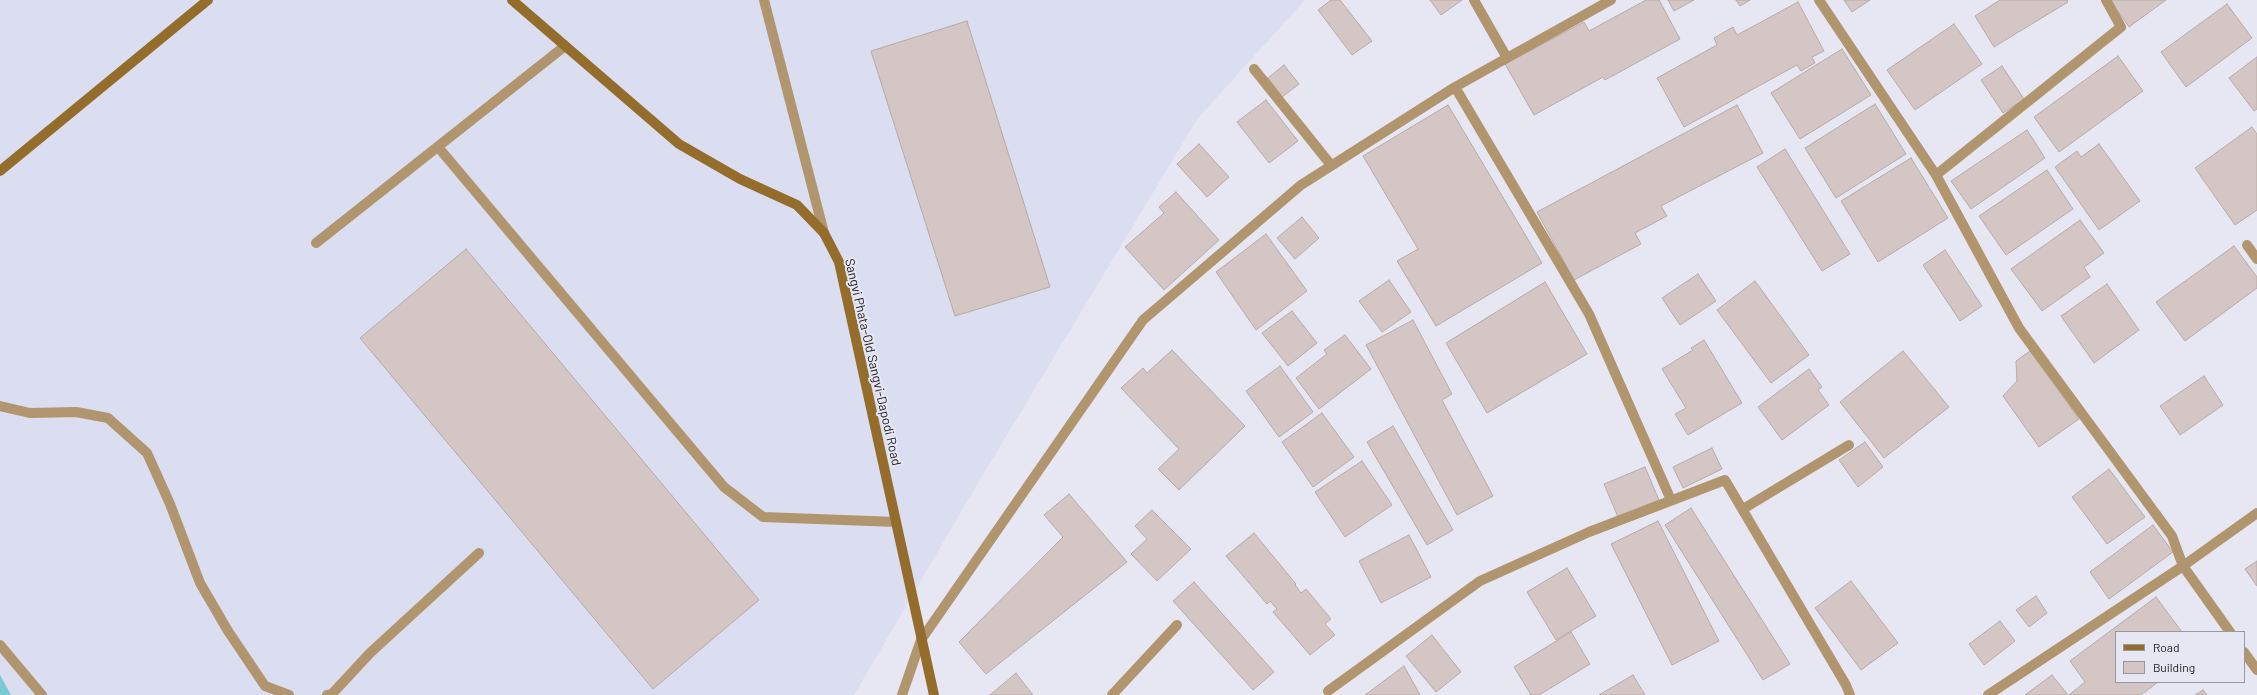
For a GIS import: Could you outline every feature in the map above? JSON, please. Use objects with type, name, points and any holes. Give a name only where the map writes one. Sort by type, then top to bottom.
[{"type":"main road","points":[[0,171],[208,0]]},
{"type":"main road","name":"Sangvi Phata-Old Sangvi-Dapodi Road","points":[[512,0],[679,144],[740,179],[797,206],[824,233],[838,262],[934,695]]},
{"type":"street","points":[[764,0],[824,233]]},
{"type":"street","points":[[1474,0],[1506,58]]},
{"type":"street","points":[[902,695],[922,640],[1143,320],[1301,185],[1455,87],[1610,0]]},
{"type":"street","points":[[1819,0],[1936,176],[2018,328],[2172,536],[2182,566],[2229,631]]},
{"type":"street","points":[[1936,176],[2121,27],[2106,0]]},
{"type":"street","points":[[316,243],[565,46]]},
{"type":"street","points":[[1254,69],[1331,165]]},
{"type":"street","points":[[1455,87],[1589,314],[1671,500]]},
{"type":"street","points":[[438,147],[724,487],[763,517],[896,522]]},
{"type":"street","points":[[2247,245],[2257,259]]},
{"type":"street","points":[[0,406],[30,413],[76,412],[108,418],[147,453],[170,504],[200,583],[228,631],[265,686],[289,695]]},
{"type":"street","points":[[1742,509],[1849,445]]},
{"type":"street","points":[[1328,691],[1480,581],[1589,532],[1725,480],[1846,685],[1850,695]]},
{"type":"street","points":[[1988,695],[2182,566],[2257,513]]},
{"type":"street","points":[[327,695],[332,694],[370,654],[479,553]]},
{"type":"street","points":[[1112,695],[1177,625]]},
{"type":"street","points":[[0,645],[42,695]]},
{"type":"street","points":[[2245,653],[2257,670]]},
{"type":"shaded area","points":[[0,0],[1305,0],[1198,118],[972,493],[854,695],[0,695]]},
{"type":"water","points":[[0,675],[11,695],[0,695]]},
{"type":"building","points":[[1331,0],[1340,0],[1372,41],[1352,55],[1318,10]]},
{"type":"building","points":[[1430,0],[1462,0],[1441,15]]},
{"type":"building","points":[[1646,0],[1659,0],[1680,39],[1605,80],[1603,77],[1534,115],[1505,64],[1584,22],[1589,31]]},
{"type":"building","points":[[1668,0],[1694,0],[1674,11]]},
{"type":"building","points":[[1736,0],[1750,0],[1740,6]]},
{"type":"building","points":[[1844,0],[1870,0],[1852,12]]},
{"type":"building","points":[[2000,0],[2067,0],[2068,2],[1994,47],[1975,16]]},
{"type":"building","points":[[2110,0],[2166,0],[2129,27]]},
{"type":"building","points":[[1798,2],[1824,51],[1812,57],[1815,63],[1801,71],[1797,65],[1684,127],[1657,78],[1717,45],[1714,38],[1733,27],[1737,35]]},
{"type":"building","points":[[2227,4],[2252,38],[2186,87],[2161,52]]},
{"type":"building","points":[[967,21],[1050,287],[955,316],[871,51]]},
{"type":"building","points":[[1954,24],[1982,64],[1915,110],[1887,70]]},
{"type":"building","points":[[1842,49],[1871,95],[1800,139],[1771,93]]},
{"type":"building","points":[[2118,56],[2143,91],[2059,152],[2034,117]]},
{"type":"building","points":[[2257,57],[2257,109],[2254,111],[2229,78]]},
{"type":"building","points":[[1284,65],[1299,84],[1282,97],[1268,78]]},
{"type":"building","points":[[2002,66],[2024,99],[2003,113],[1981,80]]},
{"type":"building","points":[[1266,100],[1298,141],[1269,163],[1237,122]]},
{"type":"building","points":[[1875,104],[1906,154],[1836,198],[1805,148]]},
{"type":"building","points":[[1448,105],[1542,263],[1436,326],[1397,261],[1418,249],[1363,156]]},
{"type":"building","points":[[1737,105],[1763,153],[1661,206],[1667,216],[1635,233],[1641,244],[1574,280],[1537,212]]},
{"type":"building","points":[[2252,127],[2257,134],[2257,210],[2235,225],[2195,168]]},
{"type":"building","points":[[2027,130],[2045,158],[1971,209],[1951,181]]},
{"type":"building","points":[[1199,144],[1229,177],[1207,197],[1177,164]]},
{"type":"building","points":[[2099,144],[2140,201],[2099,230],[2055,167],[2077,151],[2081,157]]},
{"type":"building","points":[[1785,149],[1850,254],[1822,271],[1757,167]]},
{"type":"building","points":[[1911,158],[1948,218],[1878,262],[1841,201]]},
{"type":"building","points":[[2047,170],[2073,209],[2006,255],[1979,216]]},
{"type":"building","points":[[1176,192],[1219,240],[1164,290],[1125,247],[1164,213],[1159,207]]},
{"type":"building","points":[[1302,217],[1319,238],[1295,259],[1277,238]]},
{"type":"building","points":[[2080,220],[2104,253],[2084,267],[2090,277],[2042,311],[2011,269]]},
{"type":"building","points":[[1266,234],[1307,291],[1256,330],[1216,272]]},
{"type":"building","points":[[2234,246],[2257,277],[2257,288],[2185,341],[2156,302]]},
{"type":"building","points":[[466,249],[759,600],[653,689],[360,338]]},
{"type":"building","points":[[1945,250],[1982,306],[1960,321],[1923,265]]},
{"type":"building","points":[[1698,274],[1716,301],[1680,325],[1662,298]]},
{"type":"building","points":[[1389,280],[1411,312],[1382,332],[1359,301]]},
{"type":"building","points":[[1755,281],[1809,355],[1771,383],[1717,310]]},
{"type":"building","points":[[1545,282],[1587,354],[1487,413],[1446,343]]},
{"type":"building","points":[[2107,284],[2139,330],[2094,363],[2061,316]]},
{"type":"building","points":[[1292,311],[1317,343],[1288,366],[1262,333]]},
{"type":"building","points":[[1413,320],[1452,394],[1442,400],[1493,496],[1457,515],[1366,345]]},
{"type":"building","points":[[1345,335],[1371,369],[1319,409],[1296,378],[1327,354],[1324,350]]},
{"type":"building","points":[[1704,340],[1742,403],[1688,435],[1675,414],[1686,408],[1662,369],[1693,350],[1691,348]]},
{"type":"building","points":[[1172,350],[1245,426],[1179,490],[1158,469],[1179,449],[1121,388],[1143,368],[1147,373]]},
{"type":"building","points":[[1903,351],[1949,407],[1884,458],[1840,402]]},
{"type":"building","points":[[2030,351],[2079,419],[2039,447],[2003,396],[2017,381],[2016,361]]},
{"type":"building","points":[[1280,366],[1313,412],[1279,437],[1246,391]]},
{"type":"building","points":[[1809,369],[1822,387],[1818,390],[1829,405],[1782,440],[1758,407]]},
{"type":"building","points":[[2204,376],[2223,405],[2180,435],[2160,406]]},
{"type":"building","points":[[1322,413],[1354,457],[1313,487],[1282,442]]},
{"type":"building","points":[[1393,426],[1453,530],[1427,545],[1367,442]]},
{"type":"building","points":[[1865,442],[1883,467],[1858,487],[1839,460]]},
{"type":"building","points":[[1712,448],[1722,469],[1683,488],[1673,467]]},
{"type":"building","points":[[1362,461],[1392,505],[1345,537],[1315,492]]},
{"type":"building","points":[[1645,467],[1659,500],[1618,517],[1604,484]]},
{"type":"building","points":[[2109,469],[2145,517],[2107,544],[2072,497]]},
{"type":"building","points":[[1069,494],[1127,562],[986,674],[959,642],[1063,537],[1044,515]]},
{"type":"building","points":[[1691,508],[1790,664],[1763,680],[1665,525]]},
{"type":"building","points":[[1152,510],[1191,549],[1157,581],[1131,554],[1147,539],[1135,526]]},
{"type":"building","points":[[1658,521],[1719,641],[1672,665],[1611,544]]},
{"type":"building","points":[[2153,525],[2173,552],[2109,599],[2090,572]]},
{"type":"building","points":[[1254,533],[1296,584],[1295,585],[1301,593],[1306,589],[1331,619],[1325,624],[1335,635],[1310,655],[1273,612],[1277,609],[1270,601],[1267,604],[1226,556]]},
{"type":"building","points":[[1409,535],[1431,577],[1381,603],[1359,561]]},
{"type":"building","points":[[2257,561],[2257,586],[2245,569]]},
{"type":"building","points":[[1567,568],[1596,616],[1556,640],[1527,592]]},
{"type":"building","points":[[1851,581],[1898,643],[1861,670],[1815,608]]},
{"type":"building","points":[[1194,582],[1274,672],[1253,690],[1173,601]]},
{"type":"building","points":[[2036,596],[2047,613],[2029,627],[2016,610]]},
{"type":"building","points":[[2156,597],[2181,631],[2115,631],[2115,683],[2157,683],[2141,695],[2069,695],[2085,682],[2070,661]]},
{"type":"building","points":[[2000,621],[2015,641],[1984,665],[1969,644]]},
{"type":"building","points":[[1571,632],[1590,664],[1539,695],[1531,695],[1514,667]]},
{"type":"building","points":[[1432,635],[1461,672],[1436,692],[1406,656]]},
{"type":"building","points":[[1404,666],[1420,695],[1365,695]]},
{"type":"building","points":[[1016,673],[1033,695],[990,695]]},
{"type":"building","points":[[1633,675],[1645,695],[1599,695]]},
{"type":"building","points":[[2052,675],[2068,695],[2025,695]]},
{"type":"building","points":[[2203,690],[2207,695],[2195,695]]}]
